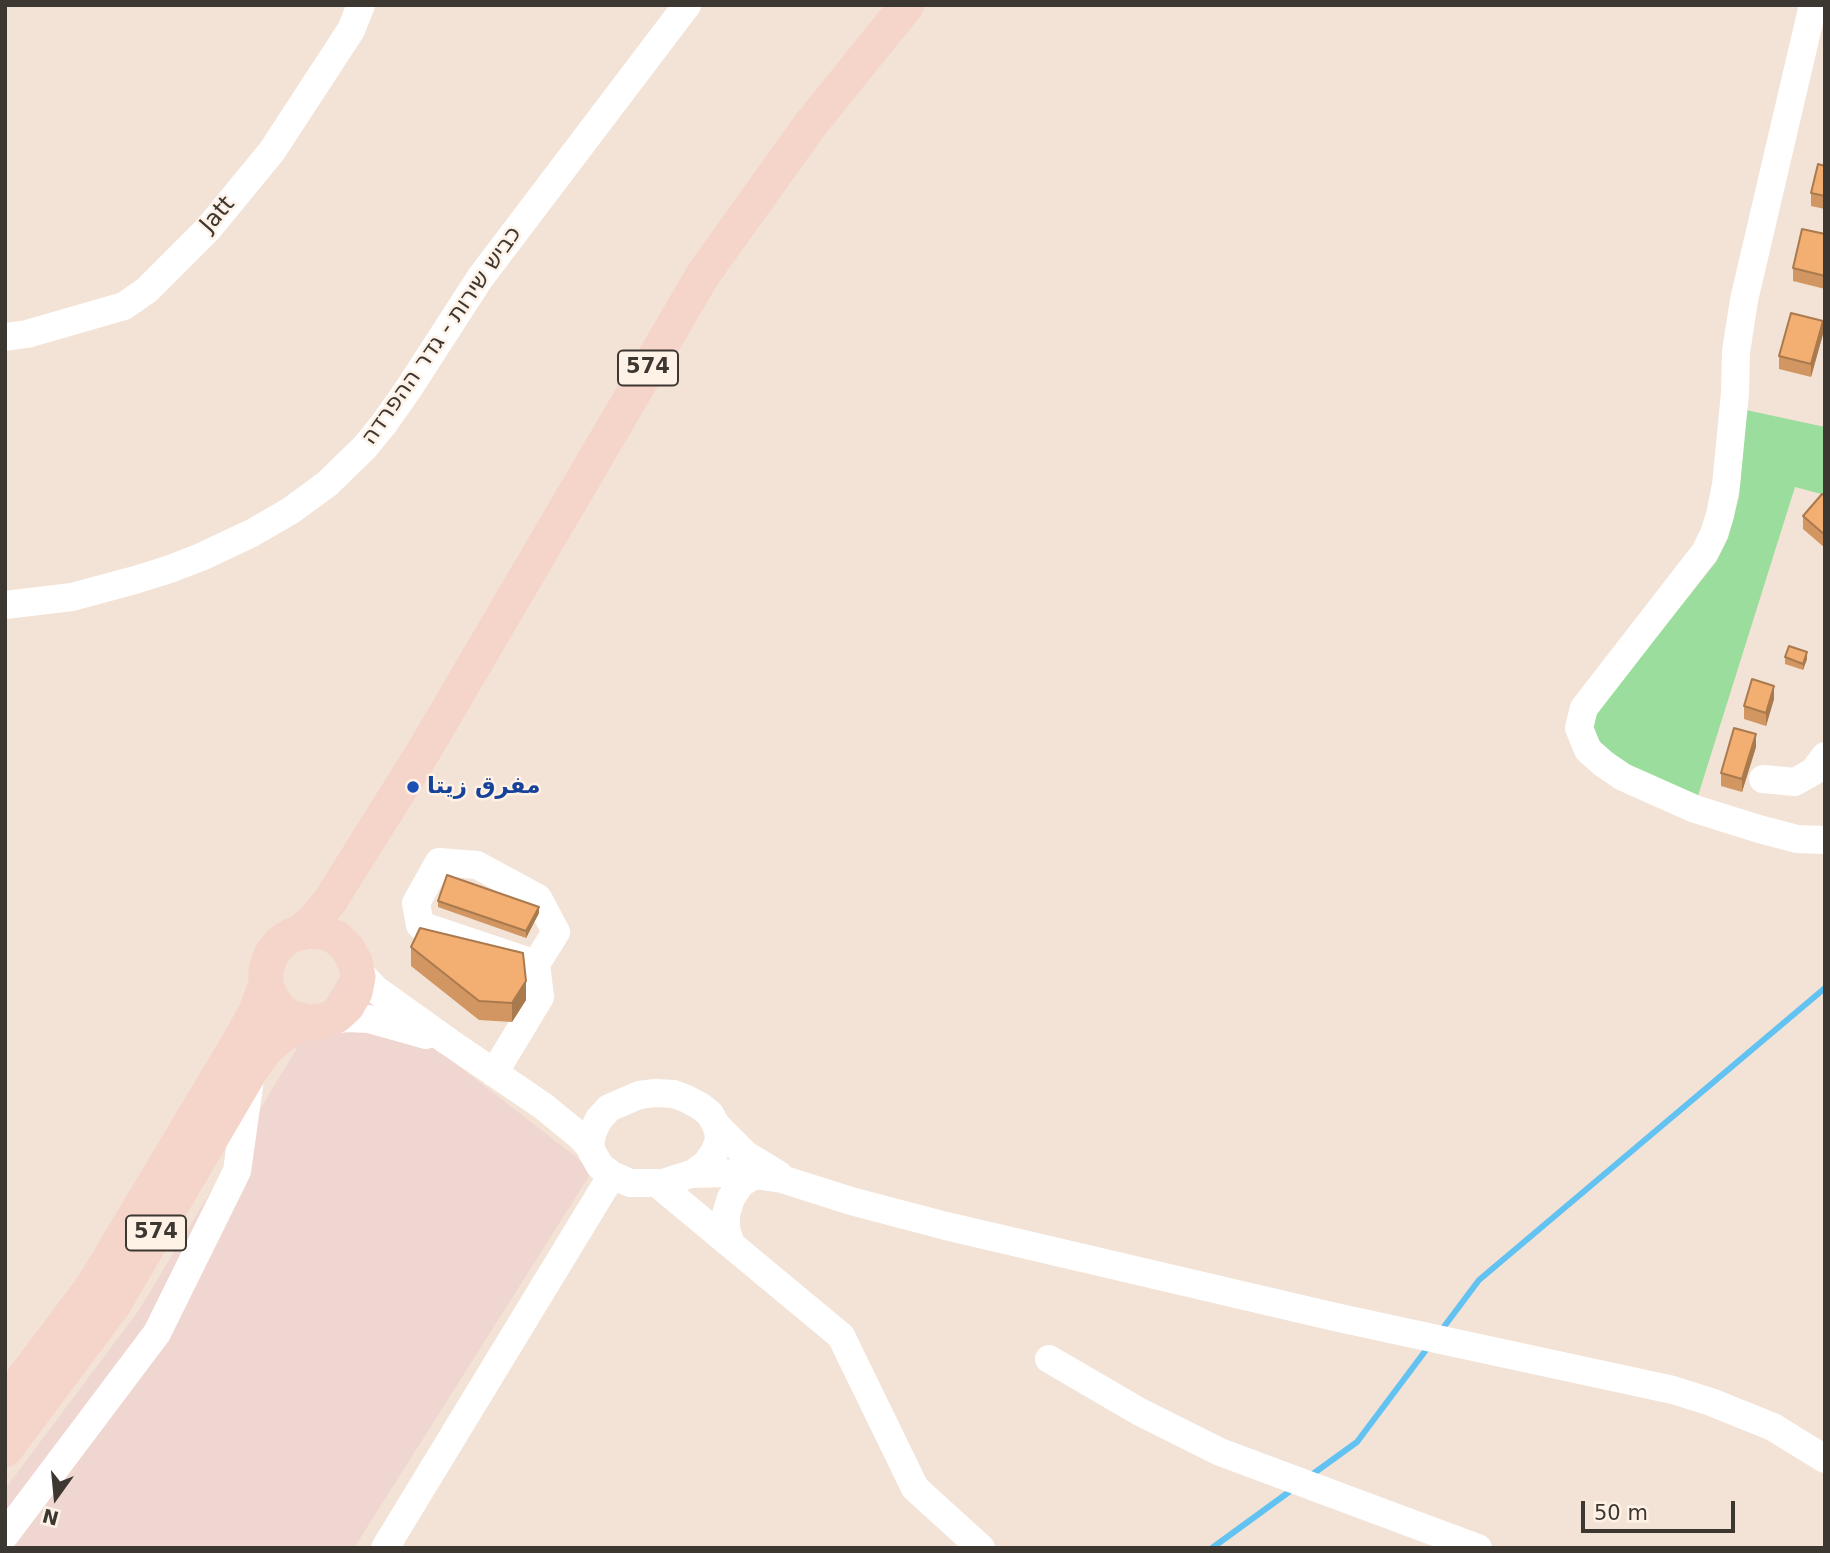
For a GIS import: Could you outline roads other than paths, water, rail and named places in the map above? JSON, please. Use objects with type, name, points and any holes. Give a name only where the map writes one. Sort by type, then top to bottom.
[{"type":"main road","name":"574","points":[[5,1403],[93,1286],[256,1011],[266,984],[266,969],[271,955],[280,943],[292,934],[300,933],[330,901],[422,754],[704,273],[810,125],[907,5]]},
{"type":"main road","name":"574","points":[[5,1450],[114,1304],[251,1070],[266,1049],[282,1035],[336,1016],[347,1006],[355,992],[358,978],[349,930],[357,893],[422,754]]},
{"type":"main road","points":[[300,933],[323,932],[337,938],[348,949],[354,961]]},
{"type":"main road","points":[[266,984],[271,998],[280,1010],[292,1018],[314,1022]]},
{"type":"street","name":"Jatt","points":[[5,337],[27,334],[124,306],[148,290],[208,229],[272,151],[351,30],[361,5]]},
{"type":"street","name":"כביש שירות - גדר ההפרדה","points":[[5,605],[72,597],[170,569],[252,533],[290,511],[327,484],[365,447],[389,416],[486,269],[687,5]]},
{"type":"street","points":[[1813,5],[1744,296],[1736,352],[1726,485],[1714,534],[1705,552],[1584,708],[1579,728],[1588,750],[1604,764],[1623,776],[1695,809],[1797,839],[1825,840]]},
{"type":"street","points":[[1763,779],[1795,782],[1814,771],[1825,756]]},
{"type":"street","points":[[495,1073],[540,997],[536,964],[556,932],[538,898],[477,865],[439,862],[416,903],[420,925],[536,964]]},
{"type":"street","points":[[354,961],[375,989],[542,1106],[591,1148]]},
{"type":"street","points":[[314,1022],[347,1018],[369,1019],[449,1042]]},
{"type":"street","points":[[5,1535],[157,1333],[237,1171],[251,1070]]},
{"type":"street","points":[[542,1106],[569,1112],[609,1108],[639,1096],[655,1093],[674,1094],[687,1099],[710,1114],[719,1135],[714,1153],[706,1164],[692,1174]]},
{"type":"street","points":[[609,1108],[593,1131],[591,1148],[600,1166],[630,1183],[658,1184],[692,1174],[722,1173],[755,1175],[790,1182],[873,1208],[959,1230],[1335,1317],[1673,1390],[1728,1408],[1773,1427],[1825,1458]]},
{"type":"street","points":[[716,1125],[746,1155],[790,1182]]},
{"type":"street","points":[[385,1548],[612,1175]]},
{"type":"street","points":[[731,1244],[726,1229],[726,1214],[731,1198],[741,1183],[755,1175]]},
{"type":"street","points":[[658,1184],[841,1336],[915,1488],[981,1548]]},
{"type":"street","points":[[1049,1359],[1140,1412],[1220,1452],[1478,1548]]},
{"type":"waterway","points":[[1440,1332],[1479,1280],[1825,988]]},
{"type":"waterway","points":[[1310,1476],[1357,1442],[1429,1346]]},
{"type":"waterway","points":[[1212,1548],[1293,1489]]},
{"type":"place","name":"مفرق زيتا","points":[[413,787]]}]
